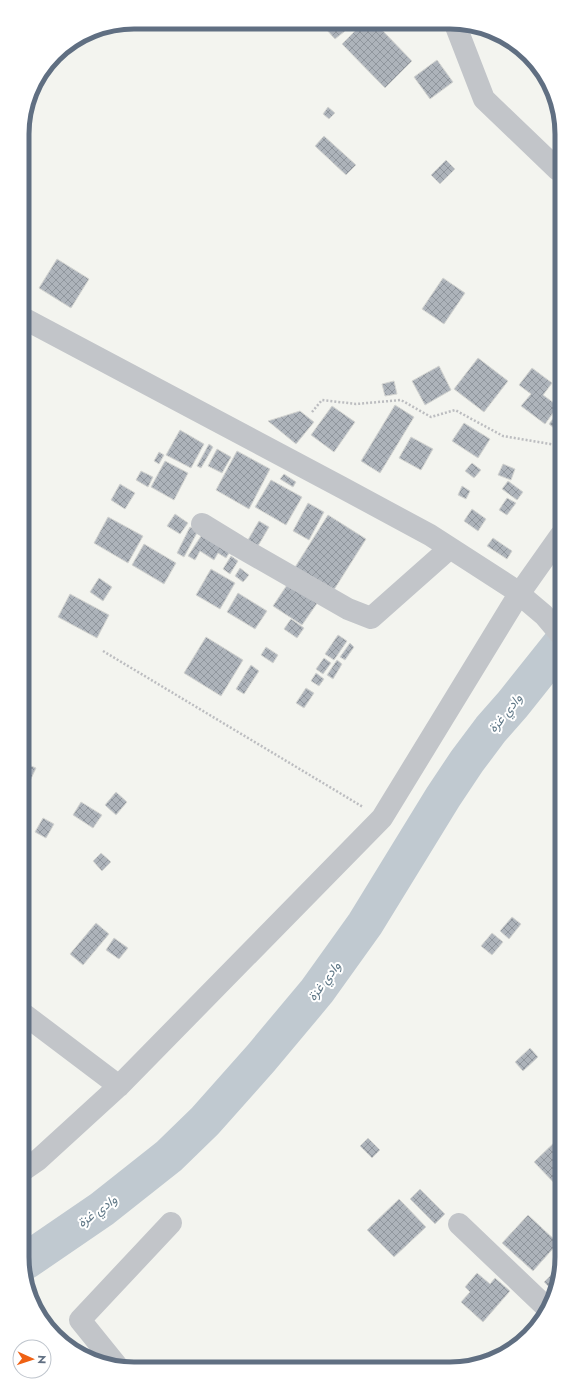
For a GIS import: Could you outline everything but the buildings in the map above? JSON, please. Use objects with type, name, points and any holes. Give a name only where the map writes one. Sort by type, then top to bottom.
[{"type":"street","points":[[457,30],[484,99],[555,167]]},
{"type":"street","points":[[29,321],[430,535],[512,588],[544,615],[555,628]]},
{"type":"street","points":[[202,524],[348,609],[371,618],[450,548]]},
{"type":"street","points":[[29,1166],[38,1160],[119,1086],[382,818],[519,594],[555,543]]},
{"type":"street","points":[[29,1018],[119,1086]]},
{"type":"street","points":[[112,1359],[80,1320],[171,1223]]},
{"type":"street","points":[[459,1224],[543,1304]]},
{"type":"path","points":[[312,412],[322,400],[356,404],[401,400],[431,417],[455,410],[503,436],[555,445]]},
{"type":"path","points":[[103,651],[382,818]]},
{"type":"waterway","name":"وادي غزة","points":[[29,1259],[102,1209],[169,1156],[205,1121],[261,1058],[317,991],[365,924],[443,797],[467,761],[491,729],[555,651]]}]
